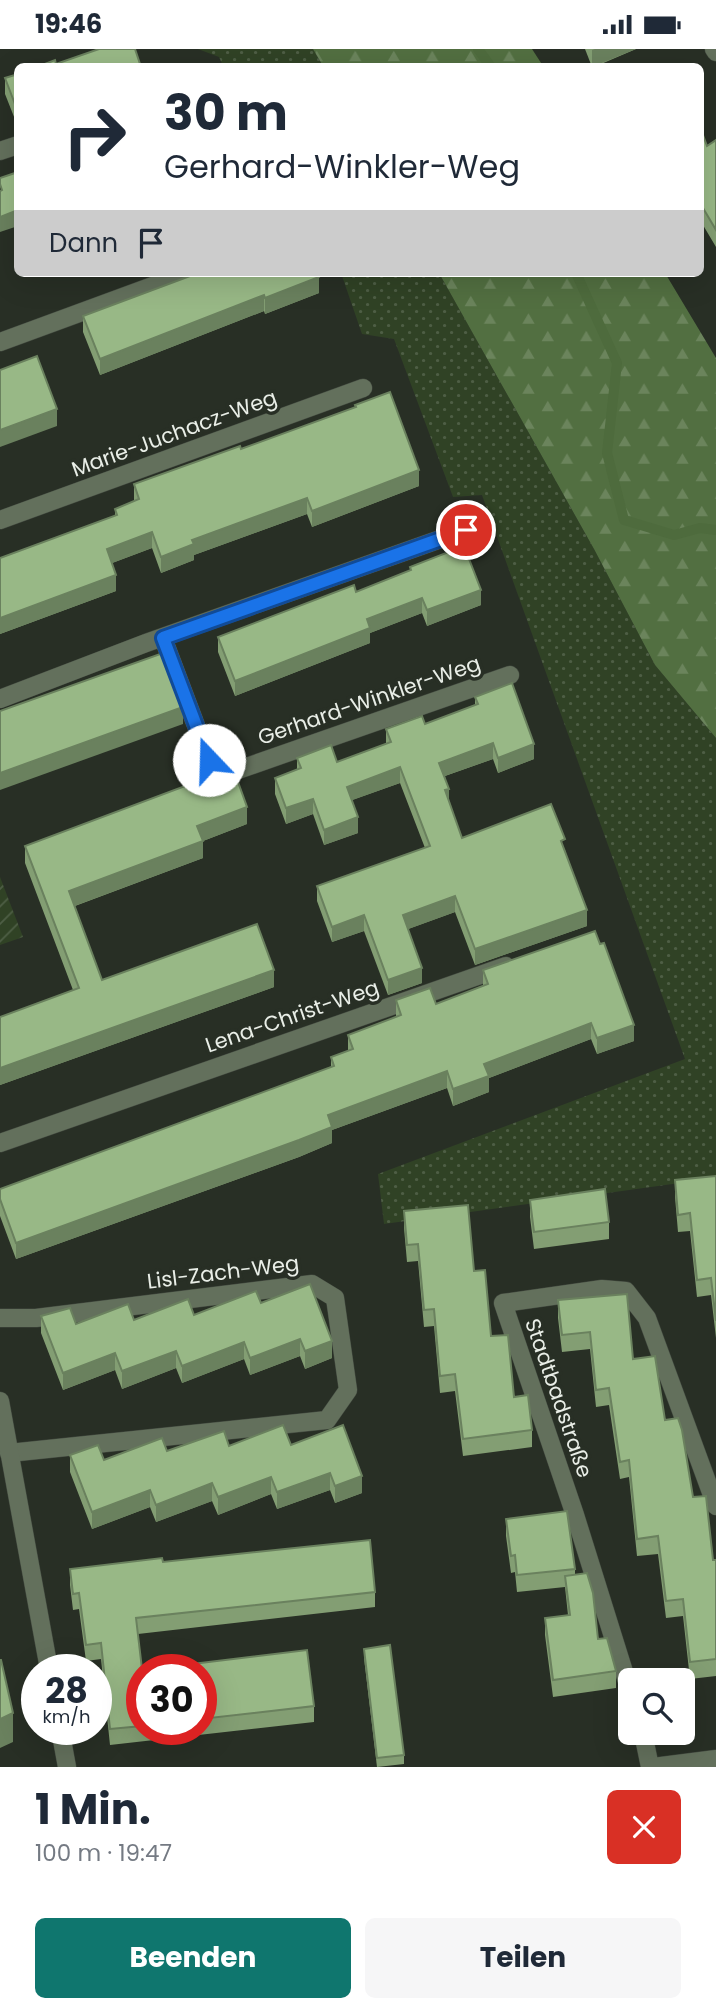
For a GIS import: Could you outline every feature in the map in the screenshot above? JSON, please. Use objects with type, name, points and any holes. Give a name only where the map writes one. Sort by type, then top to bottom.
[{"type":"street","points":[[0,342],[177,277]]},
{"type":"street","name":"Marie-Juchacz-Weg","points":[[0,520],[363,389]]},
{"type":"street","points":[[0,699],[466,530]]},
{"type":"street","name":"Gerhard-Winkler-Weg","points":[[163,638],[209,760],[235,771],[510,675]]},
{"type":"street","name":"Lena-Christ-Weg","points":[[0,1143],[524,960]]},
{"type":"street","name":"Lisl-Zach-Weg","points":[[0,1318],[36,1318],[312,1284],[335,1298],[348,1390],[327,1420],[9,1454]]},
{"type":"street","name":"Stadtbadstraße","points":[[623,1668],[575,1515],[503,1303],[602,1289],[626,1291],[647,1318],[716,1506]]},
{"type":"street","points":[[0,1401],[46,1654]]},
{"type":"street","points":[[63,1745],[67,1767]]},
{"type":"street","points":[[646,1745],[652,1767],[716,1759]]},
{"type":"green space","points":[[198,49],[313,49],[321,63],[222,63],[219,57]]},
{"type":"green space","points":[[313,49],[532,49],[541,63],[321,63]]},
{"type":"green space","points":[[342,277],[441,277],[594,549],[655,665],[716,738],[716,1178],[384,1224],[378,1174],[685,1059],[482,495],[453,497],[394,339],[362,334]]},
{"type":"green space","points":[[441,277],[667,277],[716,358],[716,738],[655,665],[594,549]]},
{"type":"green space","points":[[0,877],[23,937],[0,945]]},
{"type":"building","points":[[99,49],[135,49],[140,63],[59,63]]},
{"type":"building","points":[[14,75],[14,102],[5,78]]},
{"type":"building","points":[[704,138],[707,146],[716,140],[716,230],[704,210]]},
{"type":"building","points":[[14,173],[14,212],[0,217],[2,190],[0,178]]},
{"type":"building","points":[[187,277],[319,277],[265,298],[264,295],[100,359],[83,316]]},
{"type":"building","points":[[37,356],[57,409],[0,430],[0,370]]},
{"type":"building","points":[[390,392],[419,470],[312,511],[307,498],[192,540],[194,544],[161,557],[152,532],[107,549],[116,575],[0,618],[0,558],[117,515],[115,509],[139,499],[134,484],[240,446],[241,449]]},
{"type":"building","points":[[464,546],[481,590],[427,610],[422,598],[367,619],[370,628],[235,681],[218,637],[354,585],[356,592]]},
{"type":"building","points":[[163,653],[183,707],[0,773],[0,711]]},
{"type":"building","points":[[512,683],[534,744],[498,758],[493,743],[439,763],[449,789],[445,790],[462,838],[551,804],[565,839],[561,841],[587,910],[475,949],[455,896],[403,915],[422,968],[388,980],[364,915],[332,927],[317,886],[430,846],[400,767],[347,787],[358,817],[324,830],[313,799],[286,808],[275,778],[301,768],[297,758],[331,745],[337,762],[391,742],[386,729],[422,716],[425,724],[478,704],[475,697]]},
{"type":"building","points":[[233,768],[247,807],[197,826],[203,841],[69,891],[102,980],[257,924],[274,970],[0,1068],[0,1017],[79,988],[25,846]]},
{"type":"building","points":[[595,931],[600,944],[604,943],[634,1025],[597,1038],[591,1023],[484,1064],[489,1076],[453,1089],[447,1071],[328,1115],[332,1127],[16,1243],[0,1199],[0,1189],[334,1066],[331,1057],[353,1049],[348,1035],[401,1015],[396,1000],[430,988],[436,1004],[488,984],[483,970]]},
{"type":"building","points":[[716,1176],[716,1321],[711,1278],[697,1280],[690,1213],[678,1215],[675,1180]]},
{"type":"building","points":[[605,1189],[609,1222],[534,1232],[530,1200]]},
{"type":"building","points":[[468,1205],[474,1271],[485,1270],[491,1336],[508,1335],[514,1397],[528,1395],[532,1430],[463,1439],[455,1374],[440,1376],[434,1309],[424,1310],[418,1244],[407,1245],[404,1211]]},
{"type":"building","points":[[310,1284],[332,1341],[305,1351],[300,1339],[250,1358],[244,1342],[182,1366],[176,1351],[122,1371],[115,1353],[63,1373],[41,1316],[70,1308],[76,1324],[128,1304],[134,1320],[188,1299],[194,1315],[256,1291],[261,1303]]},
{"type":"building","points":[[627,1294],[633,1359],[655,1356],[665,1420],[678,1418],[693,1497],[706,1496],[713,1560],[716,1560],[716,1659],[690,1662],[683,1599],[666,1601],[658,1536],[637,1539],[629,1460],[620,1462],[609,1388],[596,1390],[590,1332],[562,1335],[558,1300]]},
{"type":"building","points":[[283,1425],[291,1445],[343,1425],[362,1476],[335,1486],[330,1473],[277,1492],[271,1477],[218,1497],[212,1483],[156,1505],[150,1490],[92,1512],[70,1455],[98,1445],[104,1460],[162,1438],[167,1451],[224,1431],[229,1446]]},
{"type":"building","points":[[567,1511],[575,1569],[517,1575],[515,1555],[511,1556],[506,1519]]},
{"type":"building","points":[[370,1540],[375,1592],[136,1618],[140,1654],[126,1654],[126,1728],[112,1729],[112,1654],[102,1654],[101,1643],[86,1645],[79,1593],[73,1594],[70,1569],[162,1558],[163,1562]]},
{"type":"building","points":[[587,1573],[593,1593],[598,1639],[607,1638],[616,1671],[553,1680],[545,1618],[570,1615],[565,1576]]},
{"type":"building","points":[[390,1645],[404,1755],[377,1758],[364,1649]]},
{"type":"building","points":[[307,1650],[314,1706],[217,1717],[217,1661]]},
{"type":"building","points":[[0,1660],[13,1713],[0,1719]]},
{"type":"waterway","points":[[478,49],[488,63]]},
{"type":"waterway","points":[[578,277],[617,363],[607,453],[624,520],[674,535],[700,528],[716,530]]},
{"type":"route","points":[[209,760],[163,638],[466,530]]}]
